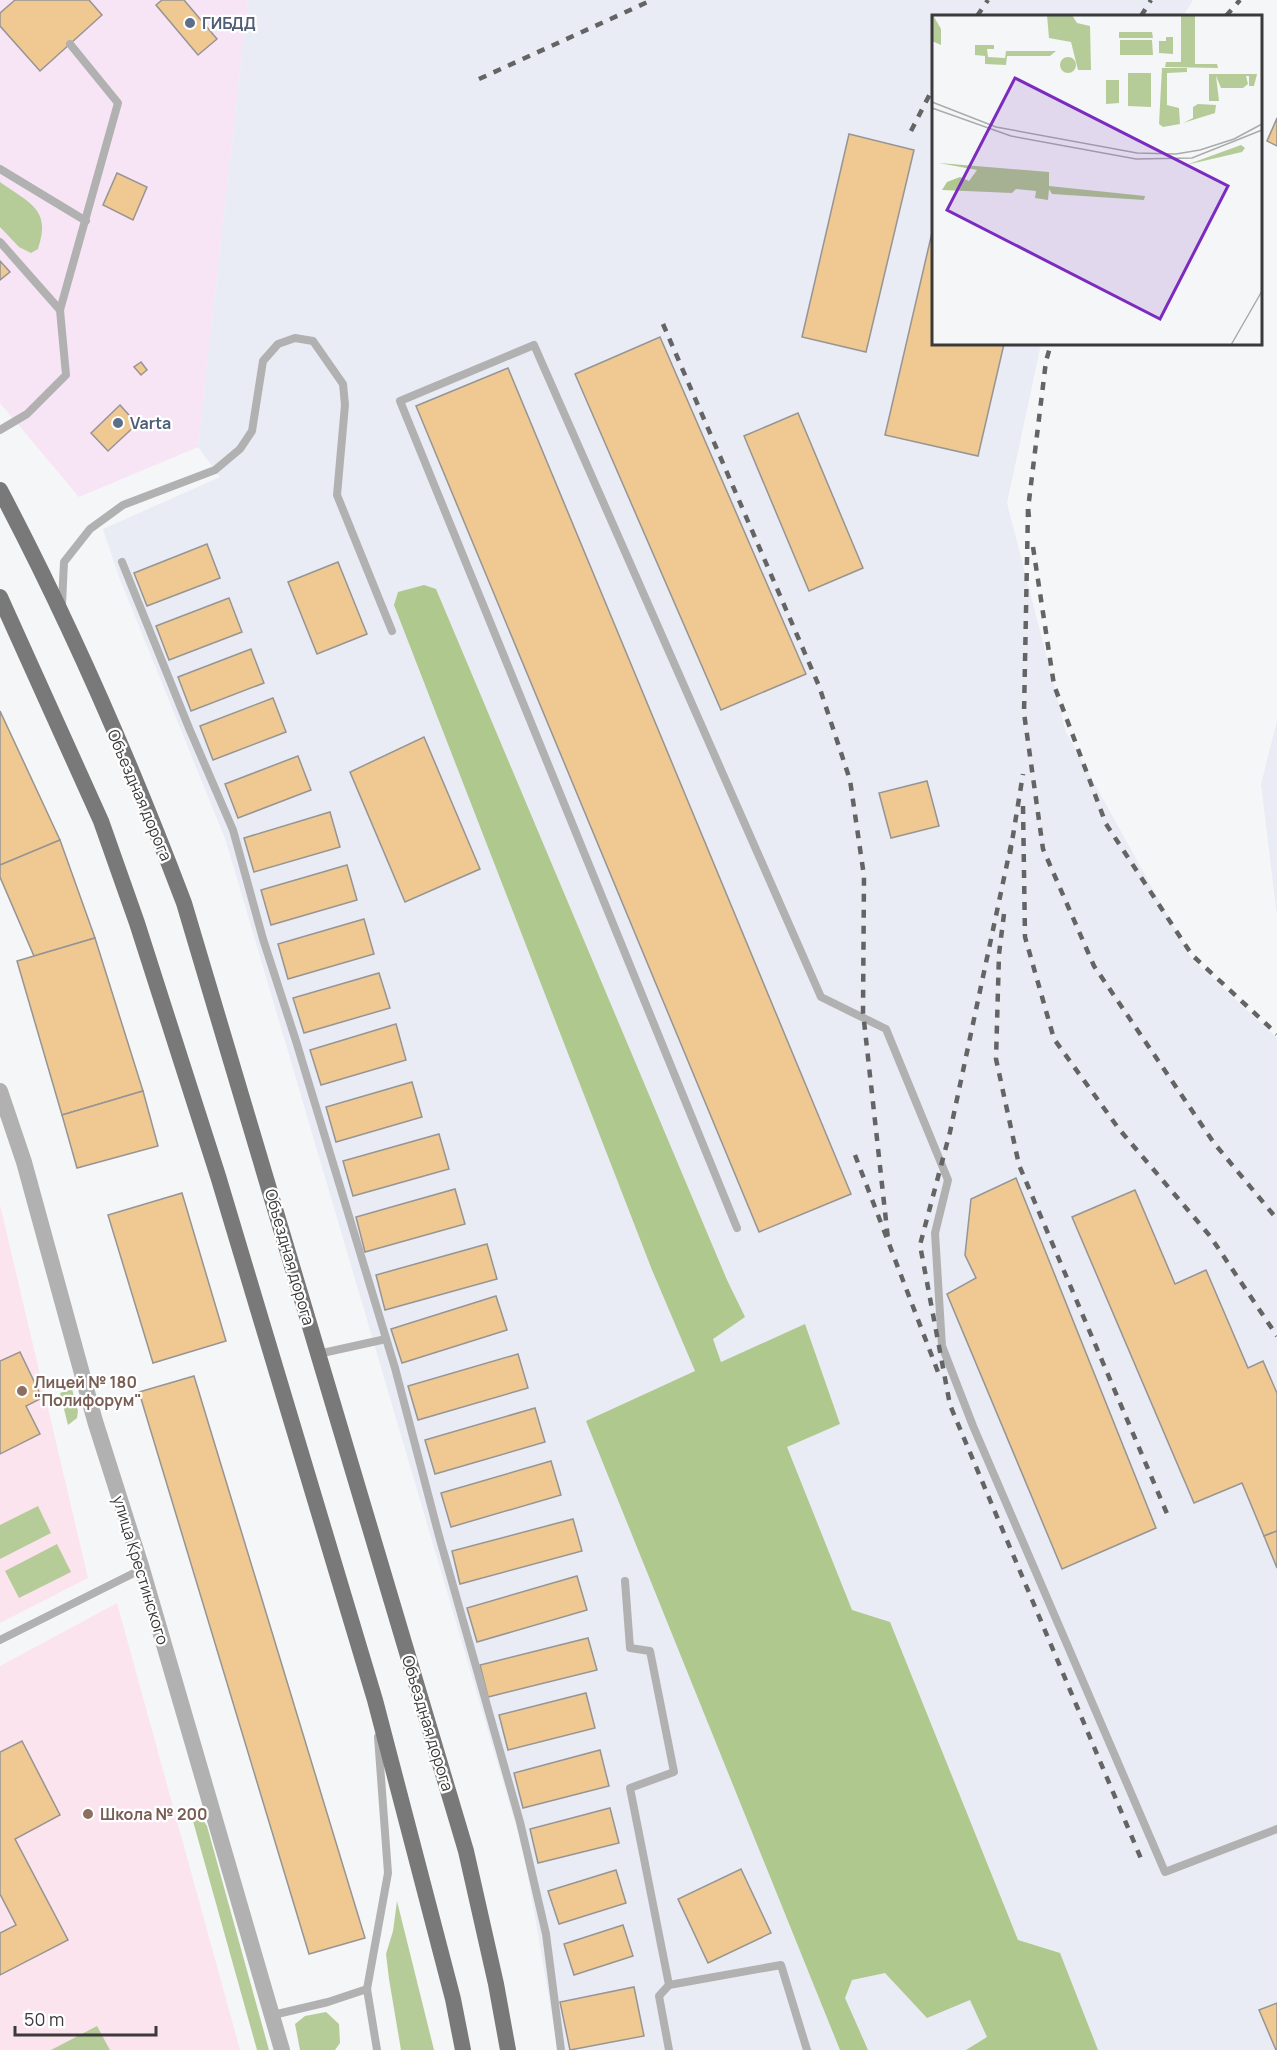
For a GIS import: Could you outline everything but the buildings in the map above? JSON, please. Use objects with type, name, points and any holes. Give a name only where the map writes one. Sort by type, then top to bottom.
[{"type":"main road","name":"Объездная дорога","points":[[0,490],[34,555],[148,809],[184,903],[466,1851],[496,1984],[508,2050]]},
{"type":"main road","points":[[0,597],[101,820],[137,923],[218,1176],[375,1700],[453,1999],[463,2050]]},
{"type":"street","name":"улица Крестинского","points":[[0,1091],[24,1162],[95,1421],[142,1569],[282,2050]]},
{"type":"lane","points":[[0,430],[27,414],[66,375],[60,310],[118,103],[70,44]]},
{"type":"lane","points":[[0,169],[86,221]]},
{"type":"lane","points":[[0,242],[60,310]]},
{"type":"lane","points":[[61,614],[64,562],[90,529],[123,505],[214,470],[240,449],[252,431],[263,361],[278,344],[295,338],[313,341],[343,384],[345,405],[337,495],[392,631]]},
{"type":"lane","points":[[736,1227],[400,401],[534,345],[821,997],[886,1029],[948,1180],[936,1233],[942,1346],[973,1426],[1165,1872],[1277,1829]]},
{"type":"lane","points":[[122,562],[233,830],[263,939],[386,1339],[475,1668],[520,1822],[546,1934],[561,2050]]},
{"type":"lane","points":[[318,1354],[386,1339]]},
{"type":"lane","points":[[0,1640],[142,1569]]},
{"type":"lane","points":[[625,1581],[630,1648],[650,1651],[674,1772],[630,1788],[669,1984]]},
{"type":"lane","points":[[375,1700],[388,1873],[367,1989],[377,2050]]},
{"type":"lane","points":[[669,2050],[659,1996],[669,1984],[781,1965],[807,2050]]},
{"type":"lane","points":[[273,2015],[328,2002],[367,1989]]},
{"type":"shaded area","points":[[0,0],[248,0],[198,447],[79,497],[0,403]]},
{"type":"shaded area","points":[[248,0],[1193,0],[1184,15],[932,15],[932,345],[1041,345],[1007,503],[1066,732],[1191,958],[1277,1038],[1277,2050],[558,2050],[524,1853],[226,841],[119,577],[103,529],[220,477],[198,447]]},
{"type":"shaded area","points":[[1277,721],[1277,916],[1261,784]]},
{"type":"shaded area","name":"Лицей № 180 \"Полифорум\"","points":[[0,1205],[88,1578],[0,1623]]},
{"type":"shaded area","name":"Школа № 200","points":[[117,1603],[240,2050],[0,2050],[0,1666]]},
{"type":"green space","points":[[0,182],[28,202],[40,216],[42,235],[38,249],[31,253],[19,247],[0,227]]},
{"type":"green space","points":[[424,585],[436,589],[727,1280],[745,1317],[713,1339],[721,1362],[805,1324],[840,1424],[787,1447],[852,1610],[890,1622],[1018,1940],[1060,1953],[1098,2050],[966,2050],[987,2037],[970,2000],[927,2018],[885,1973],[852,1980],[845,1998],[868,2050],[840,2050],[586,1421],[695,1371],[652,1270],[394,605],[398,592]]},
{"type":"green space","points":[[72,1389],[78,1411],[77,1418],[68,1425],[60,1393]]},
{"type":"green space","points":[[38,1506],[51,1533],[0,1559],[0,1525]]},
{"type":"green space","points":[[57,1544],[71,1572],[19,1598],[5,1571]]},
{"type":"green space","points":[[191,1814],[199,1814],[207,1826],[269,2050],[257,2050]]},
{"type":"green space","points":[[397,1901],[434,2050],[401,2050],[386,1954],[393,1931]]},
{"type":"green space","points":[[326,2012],[339,2024],[340,2043],[335,2050],[300,2050],[295,2024],[305,2016]]},
{"type":"green space","points":[[97,2026],[110,2050],[51,2050]]},
{"type":"railway","points":[[479,79],[652,0]]},
{"type":"railway","points":[[978,15],[988,0]]},
{"type":"railway","points":[[1142,15],[1151,0]]},
{"type":"railway","points":[[1227,15],[1240,0]]},
{"type":"railway","points":[[911,131],[932,90]]},
{"type":"railway","points":[[663,324],[819,686],[850,780],[864,876],[863,1012],[888,1239]]},
{"type":"railway","points":[[1029,517],[1028,509],[1046,361],[1051,345]]},
{"type":"railway","points":[[1028,509],[1024,713],[1043,849],[1094,966],[1214,1143],[1277,1219]]},
{"type":"railway","points":[[1033,547],[1054,685],[1106,824],[1192,955],[1277,1034]]},
{"type":"railway","points":[[1010,854],[1023,774]]},
{"type":"railway","points":[[1023,806],[1025,937],[1054,1039],[1119,1129],[1210,1236],[1277,1336]]},
{"type":"railway","points":[[1011,845],[950,1132],[920,1245],[950,1405],[1142,1861]]},
{"type":"railway","points":[[1004,914],[999,954],[996,1059],[1019,1165],[1168,1516]]},
{"type":"railway","points":[[855,1155],[938,1372]]},
{"type":"place","name":"ГИБДД","points":[[190,23]]},
{"type":"place","name":"Varta","points":[[118,423]]},
{"type":"place","name":"Лицей № 180 \"Полифорум\"","points":[[22,1391]]},
{"type":"place","name":"Школа № 200","points":[[88,1814]]}]
